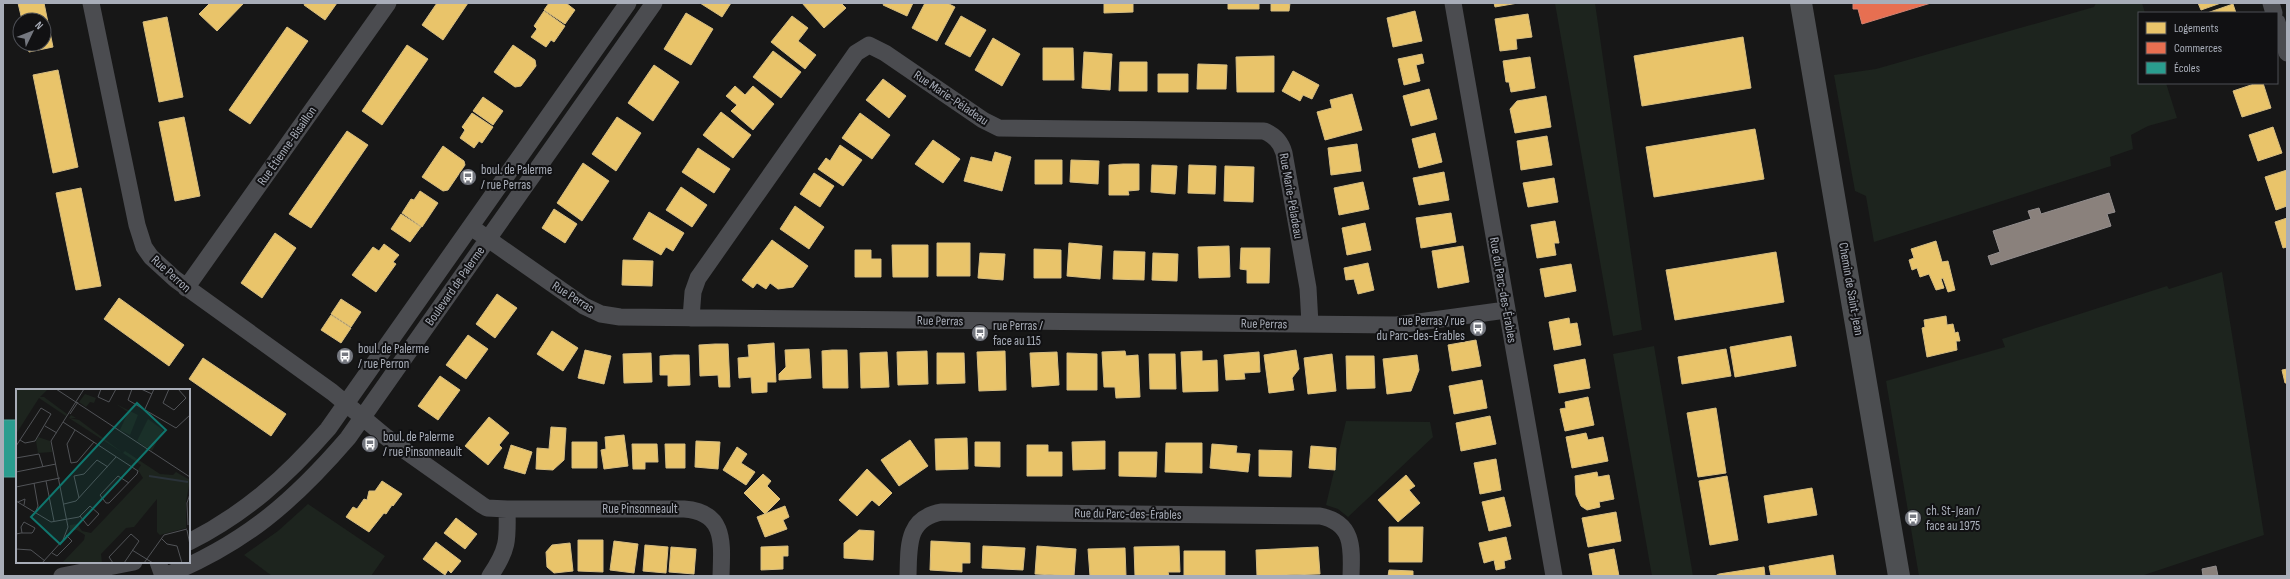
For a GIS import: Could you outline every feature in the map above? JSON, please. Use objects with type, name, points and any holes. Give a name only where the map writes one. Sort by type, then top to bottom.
[{"type":"main road","name":"Chemin de Saint-Jean","points":[[1801,3],[1899,576]]},
{"type":"street","name":"Rue Perron","points":[[91,3],[140,235],[150,257],[186,288],[346,404],[363,418]]},
{"type":"street","name":"Rue Étienne-Bisaillon","points":[[186,288],[388,3]]},
{"type":"street","name":"Boulevard de Palerme","points":[[190,541],[224,524],[261,497],[318,440],[346,404],[628,3]]},
{"type":"street","name":"Boulevard de Palerme","points":[[158,563],[164,576],[226,547],[273,515],[330,458],[363,418],[654,3]]},
{"type":"street","name":"Rue du Parc-des-Érables","points":[[1453,3],[1554,576]]},
{"type":"street","points":[[2278,25],[2287,53]]},
{"type":"street","name":"Rue Marie-Péladeau","points":[[691,318],[693,292],[698,278],[856,53],[869,45],[886,53],[983,120],[999,128],[1264,131],[1269,134],[1280,143],[1284,153],[1308,288],[1310,324]]},
{"type":"street","name":"Rue Perras","points":[[471,227],[592,311],[620,317],[1413,324],[1506,310]]},
{"type":"street","name":"Rue Pinsonneault","points":[[363,418],[386,437],[482,505],[507,509],[684,509],[702,512],[714,522],[720,534],[721,576]]},
{"type":"street","points":[[490,576],[504,555],[506,546],[507,509]]},
{"type":"street","name":"Rue du Parc-des-Érables","points":[[908,576],[910,535],[928,516],[942,512],[1320,516],[1336,522],[1348,535],[1352,551],[1351,576]]},
{"type":"street","points":[[62,576],[129,563]]},
{"type":"shaded area","points":[[1555,3],[1595,3],[1642,330],[1613,336]]},
{"type":"shaded area","points":[[2096,3],[2142,3],[2145,12],[2138,12],[2138,84],[2166,84],[2177,118],[2148,126],[2131,135],[2133,149],[2110,157],[2111,166],[1874,242],[1866,196],[1855,191],[1834,75],[1876,69],[2094,7]]},
{"type":"shaded area","points":[[2222,272],[2264,535],[2141,576],[1919,576],[1886,381],[2005,347],[2002,339],[2167,286],[2169,289]]},
{"type":"shaded area","points":[[1654,346],[1693,576],[1652,576],[1613,354]]},
{"type":"shaded area","points":[[1346,421],[1430,422],[1433,437],[1348,517],[1338,509],[1326,505]]},
{"type":"shaded area","points":[[308,504],[385,556],[371,576],[272,576],[244,555],[278,531]]},
{"type":"building: Logements","points":[[18,3],[44,3],[46,12],[20,12]]},
{"type":"building: Logements","points":[[210,3],[244,3],[217,31],[199,14]]},
{"type":"building: Logements","points":[[305,3],[337,3],[325,20],[304,5]]},
{"type":"building: Logements","points":[[437,3],[468,3],[443,40],[422,25]]},
{"type":"building: Logements","points":[[549,3],[566,3],[575,10],[565,24],[544,10]]},
{"type":"building: Logements","points":[[700,3],[731,3],[722,17]]},
{"type":"building: Logements","points":[[802,3],[841,3],[846,8],[824,28]]},
{"type":"building: Logements","points":[[884,3],[913,3],[907,16],[883,5]]},
{"type":"building: Logements","points":[[925,3],[947,3],[955,7],[937,41],[912,28]]},
{"type":"building: Logements","points":[[1104,3],[1133,3],[1133,12],[1104,13]]},
{"type":"building: Logements","points":[[1228,3],[1259,3],[1259,9],[1228,9]]},
{"type":"building: Logements","points":[[1271,3],[1290,3],[1289,11],[1271,11]]},
{"type":"building: Logements","points":[[1494,3],[1518,3],[1495,7]]},
{"type":"building: Logements","points":[[2198,3],[2221,3],[2201,10]]},
{"type":"building: Logements","points":[[2233,4],[2236,12],[2210,12]]},
{"type":"building: Logements","points":[[544,11],[565,26],[554,42],[551,40],[546,47],[531,37],[537,29],[534,26]]},
{"type":"building: Logements","points":[[1415,11],[1422,41],[1393,47],[1387,18]]},
{"type":"building: Logements","points":[[686,13],[713,29],[691,65],[664,49]]},
{"type":"building: Logements","points":[[1528,14],[1532,37],[1516,39],[1517,49],[1500,51],[1495,19]]},
{"type":"building: Logements","points":[[792,16],[808,28],[798,41],[816,55],[805,69],[771,42]]},
{"type":"building: Logements","points":[[961,16],[986,30],[970,57],[945,44]]},
{"type":"building: Logements","points":[[167,17],[183,97],[159,102],[143,22]]},
{"type":"building: Logements","points":[[287,27],[308,41],[250,124],[229,110]]},
{"type":"building: Logements","points":[[1743,37],[1751,88],[1642,106],[1634,56]]},
{"type":"building: Logements","points":[[993,38],[1020,54],[1002,86],[975,70]]},
{"type":"building: Logements","points":[[407,45],[428,59],[382,125],[362,111]]},
{"type":"building: Logements","points":[[513,45],[535,60],[536,66],[521,86],[515,87],[494,72]]},
{"type":"building: Logements","points":[[1043,48],[1073,48],[1074,80],[1043,80]]},
{"type":"building: Logements","points":[[773,51],[801,72],[781,98],[753,77]]},
{"type":"building: Logements","points":[[1084,52],[1112,54],[1110,90],[1082,88]]},
{"type":"building: Logements","points":[[1422,54],[1424,63],[1416,65],[1420,81],[1404,85],[1398,59]]},
{"type":"building: Logements","points":[[1274,56],[1274,92],[1237,92],[1236,57]]},
{"type":"building: Logements","points":[[1530,57],[1535,88],[1511,92],[1509,82],[1506,82],[1503,61]]},
{"type":"building: Logements","points":[[1120,62],[1147,62],[1147,91],[1119,91]]},
{"type":"building: Logements","points":[[1198,64],[1227,65],[1226,89],[1197,89]]},
{"type":"building: Logements","points":[[654,65],[679,82],[653,121],[628,103]]},
{"type":"building: Logements","points":[[58,70],[78,167],[53,173],[33,75]]},
{"type":"building: Logements","points":[[1293,71],[1319,85],[1312,99],[1303,95],[1300,101],[1282,91]]},
{"type":"building: Logements","points":[[1158,74],[1188,74],[1188,92],[1158,92]]},
{"type":"building: Logements","points":[[883,79],[906,96],[889,118],[866,100]]},
{"type":"building: Logements","points":[[2254,84],[2263,84],[2271,108],[2242,117],[2233,91]]},
{"type":"building: Logements","points":[[735,86],[745,95],[753,86],[774,104],[753,130],[731,111],[737,105],[726,96]]},
{"type":"building: Logements","points":[[1429,89],[1437,119],[1411,126],[1403,96]]},
{"type":"building: Logements","points":[[1352,94],[1362,130],[1325,140],[1317,112],[1332,108],[1330,100]]},
{"type":"building: Logements","points":[[1546,96],[1551,127],[1515,133],[1510,109],[1517,101]]},
{"type":"building: Logements","points":[[483,97],[503,111],[493,125],[473,111]]},
{"type":"building: Logements","points":[[721,112],[751,135],[733,158],[703,135]]},
{"type":"building: Logements","points":[[472,113],[493,127],[482,143],[479,141],[474,148],[460,138],[465,130],[462,127]]},
{"type":"building: Logements","points":[[860,113],[890,135],[872,159],[842,138]]},
{"type":"building: Logements","points":[[184,117],[200,196],[175,201],[159,122]]},
{"type":"building: Logements","points":[[617,117],[641,133],[616,171],[592,154]]},
{"type":"building: Logements","points":[[2273,127],[2282,153],[2258,161],[2249,135]]},
{"type":"building: Logements","points":[[1755,129],[1764,179],[1654,197],[1646,147]]},
{"type":"building: Logements","points":[[347,131],[368,145],[311,228],[289,214]]},
{"type":"building: Logements","points":[[1435,133],[1442,162],[1419,168],[1412,139]]},
{"type":"building: Logements","points":[[1547,136],[1552,165],[1521,170],[1517,141]]},
{"type":"building: Logements","points":[[933,140],[960,159],[943,183],[915,164]]},
{"type":"building: Logements","points":[[1357,144],[1361,171],[1331,175],[1328,148]]},
{"type":"building: Logements","points":[[840,145],[862,160],[843,186],[818,169],[826,158],[830,161]]},
{"type":"building: Logements","points":[[443,146],[464,161],[465,165],[448,190],[443,191],[422,177]]},
{"type":"building: Logements","points":[[698,148],[730,169],[714,193],[682,172]]},
{"type":"building: Logements","points":[[995,152],[1011,157],[1002,191],[964,181],[971,157],[992,162]]},
{"type":"building: Logements","points":[[1035,160],[1062,160],[1062,184],[1035,184]]},
{"type":"building: Logements","points":[[1071,160],[1099,161],[1098,184],[1070,182]]},
{"type":"building: Logements","points":[[583,163],[609,181],[582,221],[557,203]]},
{"type":"building: Logements","points":[[1139,164],[1139,190],[1128,191],[1129,195],[1109,195],[1109,165]]},
{"type":"building: Logements","points":[[1152,165],[1177,166],[1175,194],[1151,192]]},
{"type":"building: Logements","points":[[1189,165],[1216,166],[1215,194],[1188,193]]},
{"type":"building: Logements","points":[[1225,166],[1254,167],[1253,202],[1224,201]]},
{"type":"building: Logements","points":[[2287,170],[2287,206],[2276,210],[2265,177]]},
{"type":"building: Logements","points":[[1444,172],[1449,200],[1419,205],[1413,178]]},
{"type":"building: Logements","points":[[814,173],[834,186],[820,207],[800,194]]},
{"type":"building: Logements","points":[[1554,178],[1558,202],[1528,207],[1523,183]]},
{"type":"building: Logements","points":[[1363,182],[1369,209],[1339,215],[1334,188]]},
{"type":"building: Logements","points":[[681,187],[707,205],[692,227],[666,210]]},
{"type":"building: Logements","points":[[81,188],[101,286],[76,290],[56,193]]},
{"type":"building: Logements","points":[[420,191],[438,203],[422,227],[402,213],[411,199],[414,200]]},
{"type":"building: Logements","points":[[795,206],[824,227],[809,249],[780,229]]},
{"type":"building: Logements","points":[[554,209],[577,224],[565,243],[542,228]]},
{"type":"building: Logements","points":[[649,212],[684,233],[673,251],[666,247],[661,255],[633,239]]},
{"type":"building: Logements","points":[[1451,213],[1456,242],[1421,248],[1416,218]]},
{"type":"building: Logements","points":[[401,214],[421,227],[410,242],[391,229]]},
{"type":"building: Logements","points":[[2287,218],[2287,247],[2283,248],[2275,222]]},
{"type":"building: Logements","points":[[1555,221],[1559,243],[1554,243],[1556,255],[1537,258],[1531,225]]},
{"type":"building: Logements","points":[[1365,223],[1371,250],[1347,255],[1342,228]]},
{"type":"building: Logements","points":[[275,233],[296,248],[262,298],[241,283]]},
{"type":"building: Logements","points":[[772,240],[808,266],[793,287],[778,289],[770,283],[766,289],[757,283],[753,288],[742,280]]},
{"type":"building: Logements","points":[[1936,241],[1942,262],[1948,261],[1955,290],[1948,292],[1943,278],[1941,279],[1944,288],[1936,290],[1929,274],[1920,277],[1917,268],[1912,270],[1909,260],[1914,258],[1911,249]]},
{"type":"building: Logements","points":[[937,243],[970,243],[970,276],[937,276]]},
{"type":"building: Logements","points":[[1069,243],[1102,246],[1100,279],[1067,276]]},
{"type":"building: Logements","points":[[384,244],[399,255],[393,262],[396,264],[376,292],[352,275],[373,247],[379,251]]},
{"type":"building: Logements","points":[[892,245],[928,245],[928,277],[893,277]]},
{"type":"building: Logements","points":[[1229,246],[1230,277],[1199,278],[1198,247]]},
{"type":"building: Logements","points":[[1463,246],[1469,282],[1438,288],[1432,251]]},
{"type":"building: Logements","points":[[1241,248],[1270,248],[1269,283],[1247,283],[1247,270],[1240,269]]},
{"type":"building: Logements","points":[[1034,249],[1061,250],[1061,278],[1034,278]]},
{"type":"building: Logements","points":[[855,250],[871,250],[871,259],[881,259],[881,277],[855,277]]},
{"type":"building: Logements","points":[[1114,251],[1145,252],[1144,280],[1113,279]]},
{"type":"building: Logements","points":[[1776,252],[1784,302],[1675,320],[1666,270]]},
{"type":"building: Logements","points":[[980,253],[1005,254],[1003,280],[978,278]]},
{"type":"building: Logements","points":[[1153,253],[1178,254],[1177,281],[1152,280]]},
{"type":"building: Logements","points":[[623,260],[653,261],[652,286],[622,285]]},
{"type":"building: Logements","points":[[1368,263],[1374,290],[1358,294],[1354,279],[1346,280],[1344,268]]},
{"type":"building: Logements","points":[[1571,264],[1576,291],[1545,297],[1540,269]]},
{"type":"building: Logements","points":[[497,294],[517,308],[495,338],[476,324]]},
{"type":"building: Logements","points":[[119,298],[184,345],[169,366],[104,319]]},
{"type":"building: Logements","points":[[341,299],[361,312],[351,327],[331,314]]},
{"type":"building: Logements","points":[[331,315],[351,328],[341,343],[321,330]]},
{"type":"building: Logements","points":[[1946,316],[1947,325],[1953,324],[1955,333],[1958,332],[1960,341],[1956,341],[1957,350],[1927,357],[1922,328],[1925,327],[1924,320]]},
{"type":"building: Logements","points":[[1569,318],[1570,324],[1577,323],[1581,345],[1554,350],[1549,322]]},
{"type":"building: Logements","points":[[552,331],[578,348],[563,371],[537,354]]},
{"type":"building: Logements","points":[[468,335],[488,349],[466,379],[446,365]]},
{"type":"building: Logements","points":[[1791,336],[1796,366],[1735,377],[1730,347]]},
{"type":"building: Logements","points":[[1476,340],[1481,366],[1452,371],[1448,345]]},
{"type":"building: Logements","points":[[774,343],[776,382],[767,382],[767,392],[752,393],[751,377],[739,378],[738,358],[749,357],[748,345]]},
{"type":"building: Logements","points":[[728,344],[730,387],[719,387],[718,375],[700,376],[699,345]]},
{"type":"building: Logements","points":[[809,349],[811,378],[779,380],[779,374],[786,367],[785,350]]},
{"type":"building: Logements","points":[[1726,349],[1731,376],[1682,384],[1678,357]]},
{"type":"building: Logements","points":[[585,350],[611,356],[604,384],[578,378]]},
{"type":"building: Logements","points":[[847,350],[848,388],[823,388],[822,351]]},
{"type":"building: Logements","points":[[1296,350],[1299,369],[1292,378],[1294,390],[1269,393],[1264,355]]},
{"type":"building: Logements","points":[[927,351],[928,384],[898,385],[897,352]]},
{"type":"building: Logements","points":[[1005,351],[1006,390],[979,391],[977,352]]},
{"type":"building: Logements","points":[[1125,351],[1126,356],[1138,355],[1140,397],[1116,398],[1115,387],[1104,387],[1102,352]]},
{"type":"building: Logements","points":[[1202,351],[1202,361],[1217,360],[1218,391],[1183,392],[1181,352]]},
{"type":"building: Logements","points":[[887,352],[889,387],[861,388],[860,353]]},
{"type":"building: Logements","points":[[1057,352],[1059,385],[1032,387],[1030,353]]},
{"type":"building: Logements","points":[[1259,352],[1260,372],[1244,373],[1245,379],[1226,380],[1224,355]]},
{"type":"building: Logements","points":[[651,353],[652,382],[624,383],[623,354]]},
{"type":"building: Logements","points":[[937,353],[964,353],[965,383],[937,384]]},
{"type":"building: Logements","points":[[1067,353],[1097,354],[1097,390],[1067,390]]},
{"type":"building: Logements","points":[[1149,354],[1175,354],[1176,389],[1150,389]]},
{"type":"building: Logements","points":[[1332,354],[1336,391],[1308,394],[1304,358]]},
{"type":"building: Logements","points":[[689,355],[690,385],[668,386],[668,375],[660,375],[660,356]]},
{"type":"building: Logements","points":[[1417,355],[1419,370],[1411,391],[1387,394],[1383,359]]},
{"type":"building: Logements","points":[[1346,356],[1374,356],[1375,388],[1347,389]]},
{"type":"building: Logements","points":[[203,358],[286,414],[271,436],[189,379]]},
{"type":"building: Logements","points":[[1585,359],[1590,388],[1559,393],[1554,365]]},
{"type":"building: Logements","points":[[2287,369],[2287,383],[2285,383],[2282,370]]},
{"type":"building: Logements","points":[[440,376],[460,390],[438,420],[418,406]]},
{"type":"building: Logements","points":[[1482,380],[1487,408],[1454,414],[1449,386]]},
{"type":"building: Logements","points":[[1588,397],[1594,425],[1565,431],[1560,409],[1566,408],[1565,402]]},
{"type":"building: Logements","points":[[1716,408],[1726,473],[1698,477],[1687,413]]},
{"type":"building: Logements","points":[[1490,416],[1496,444],[1461,451],[1456,423]]},
{"type":"building: Logements","points":[[489,417],[509,433],[499,445],[502,448],[488,465],[465,446]]},
{"type":"building: Logements","points":[[551,427],[566,428],[564,460],[553,470],[536,469],[537,448],[549,449]]},
{"type":"building: Logements","points":[[1586,433],[1588,440],[1603,437],[1608,461],[1572,468],[1566,437]]},
{"type":"building: Logements","points":[[624,435],[628,466],[604,469],[601,450],[606,449],[605,437]]},
{"type":"building: Logements","points":[[967,438],[968,469],[936,470],[935,439]]},
{"type":"building: Logements","points":[[910,440],[928,466],[899,486],[881,460]]},
{"type":"building: Logements","points":[[696,441],[720,442],[718,469],[695,467]]},
{"type":"building: Logements","points":[[1105,441],[1105,469],[1073,470],[1072,442]]},
{"type":"building: Logements","points":[[572,442],[597,442],[597,468],[572,468]]},
{"type":"building: Logements","points":[[975,442],[1000,442],[1000,467],[975,466]]},
{"type":"building: Logements","points":[[1166,443],[1202,443],[1202,473],[1165,472]]},
{"type":"building: Logements","points":[[632,444],[657,444],[658,462],[645,462],[645,469],[633,469]]},
{"type":"building: Logements","points":[[665,444],[685,444],[685,468],[666,468]]},
{"type":"building: Logements","points":[[1212,444],[1237,446],[1236,453],[1250,454],[1248,472],[1210,468]]},
{"type":"building: Logements","points":[[511,445],[532,452],[525,474],[504,468]]},
{"type":"building: Logements","points":[[1027,445],[1048,445],[1048,452],[1062,452],[1062,476],[1027,476]]},
{"type":"building: Logements","points":[[1311,446],[1336,448],[1335,470],[1309,468]]},
{"type":"building: Logements","points":[[737,447],[747,454],[741,463],[755,472],[746,485],[723,470]]},
{"type":"building: Logements","points":[[1259,450],[1292,451],[1291,477],[1259,476]]},
{"type":"building: Logements","points":[[1119,452],[1157,452],[1156,477],[1119,476]]},
{"type":"building: Logements","points":[[1496,459],[1501,490],[1480,494],[1474,463]]},
{"type":"building: Logements","points":[[867,469],[892,493],[879,506],[872,500],[857,516],[839,500]]},
{"type":"building: Logements","points":[[1597,472],[1598,477],[1609,475],[1614,499],[1599,502],[1600,507],[1587,510],[1581,506],[1576,495],[1575,476]]},
{"type":"building: Logements","points":[[763,474],[771,481],[767,486],[780,499],[765,514],[744,493]]},
{"type":"building: Logements","points":[[1406,475],[1415,486],[1409,490],[1420,503],[1398,522],[1378,500]]},
{"type":"building: Logements","points":[[1727,476],[1738,540],[1710,545],[1699,481]]},
{"type":"building: Logements","points":[[382,481],[402,494],[369,532],[346,517],[353,507],[357,509],[364,499],[367,500],[369,491],[375,491]]},
{"type":"building: Logements","points":[[1812,488],[1817,515],[1768,523],[1764,496]]},
{"type":"building: Logements","points":[[1504,497],[1511,526],[1489,531],[1482,502]]},
{"type":"building: Logements","points":[[785,506],[789,517],[783,520],[787,529],[765,537],[757,517]]},
{"type":"building: Logements","points":[[1616,512],[1621,541],[1588,547],[1582,518]]},
{"type":"building: Logements","points":[[456,518],[477,534],[465,549],[444,533]]},
{"type":"building: Logements","points":[[1389,527],[1423,527],[1422,562],[1389,562]]},
{"type":"building: Logements","points":[[859,530],[874,531],[873,560],[844,558],[844,543]]},
{"type":"building: Logements","points":[[1506,537],[1511,559],[1504,561],[1505,568],[1496,570],[1494,560],[1484,563],[1479,543]]},
{"type":"building: Logements","points":[[578,540],[603,540],[603,572],[578,571]]},
{"type":"building: Logements","points":[[614,541],[638,544],[634,573],[610,570]]},
{"type":"building: Logements","points":[[931,541],[970,543],[970,563],[962,563],[962,572],[930,570]]},
{"type":"building: Logements","points":[[436,542],[461,561],[451,573],[448,570],[445,575],[423,559]]},
{"type":"building: Logements","points":[[570,543],[573,571],[554,573],[547,567],[546,552],[552,545]]},
{"type":"building: Logements","points":[[645,545],[668,547],[666,573],[643,571]]},
{"type":"building: Logements","points":[[788,546],[788,556],[783,556],[783,569],[761,570],[761,547]]},
{"type":"building: Logements","points":[[983,546],[1025,548],[1023,570],[982,568]]},
{"type":"building: Logements","points":[[1037,546],[1076,549],[1074,576],[1035,574]]},
{"type":"building: Logements","points":[[1179,546],[1180,572],[1168,572],[1169,576],[1135,576],[1134,547]]},
{"type":"building: Logements","points":[[671,547],[696,549],[694,574],[669,572]]},
{"type":"building: Logements","points":[[1318,547],[1320,574],[1257,576],[1256,550]]},
{"type":"building: Logements","points":[[1125,548],[1126,576],[1090,576],[1088,549]]},
{"type":"building: Logements","points":[[1614,549],[1619,576],[1593,576],[1589,554]]},
{"type":"building: Logements","points":[[1184,551],[1225,551],[1225,576],[1184,576]]},
{"type":"building: Logements","points":[[1833,555],[1836,576],[1771,576],[1769,566]]},
{"type":"building: Logements","points":[[1764,567],[1765,576],[1715,576],[1719,574]]},
{"type":"building: Logements","points":[[1389,570],[1413,571],[1413,576],[1388,576]]},
{"type":"building: Commerces","points":[[1853,3],[1931,3],[1862,24],[1858,9],[1853,9]]},
{"type":"building: Écoles","points":[[3,420],[16,420],[16,477],[3,477]]},
{"type":"building: Industrie","points":[[2109,193],[2115,212],[2107,214],[2111,226],[1991,265],[1988,256],[2000,252],[1993,231],[2031,219],[2028,211],[2039,208],[2041,214]]},
{"type":"building: Industrie","points":[[2216,566],[2218,576],[2203,576],[2202,569]]},
{"type":"place","name":"boul. de Palerme / rue Perras","points":[[468,177]]},
{"type":"place","name":"rue Perras / rue du Parc-des-Érables","points":[[1478,328]]},
{"type":"place","name":"rue Perras / face au 115","points":[[980,333]]},
{"type":"place","name":"boul. de Palerme / rue Perron","points":[[345,356]]},
{"type":"place","name":"boul. de Palerme / rue Pinsonneault","points":[[370,444]]},
{"type":"place","name":"ch. St-Jean / face au 1975","points":[[1913,518]]}]
